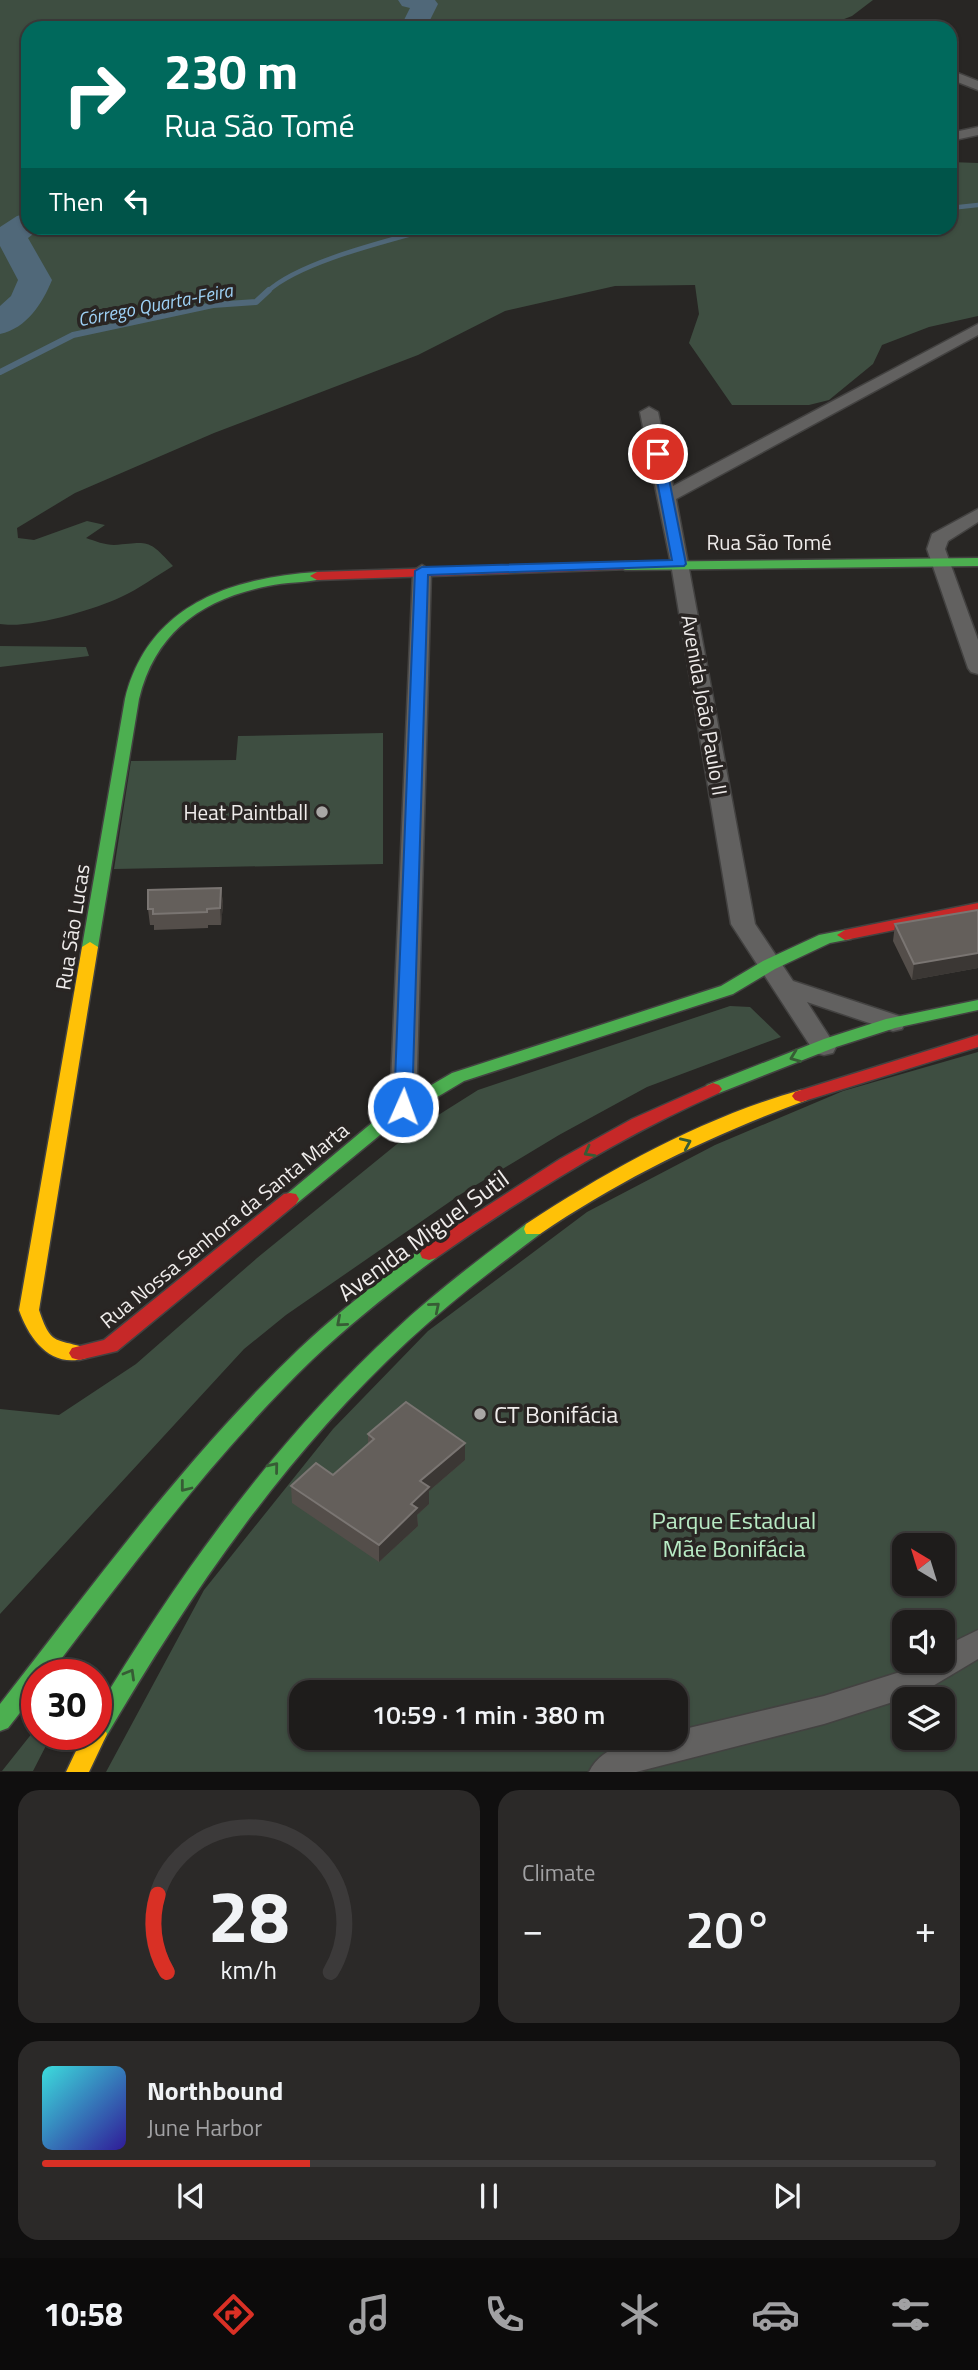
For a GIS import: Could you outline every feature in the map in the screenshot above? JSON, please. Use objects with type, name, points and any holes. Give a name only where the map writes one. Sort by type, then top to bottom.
[{"type":"main road","name":"Rua São Tomé","points":[[228,593],[255,583],[290,577],[422,571],[680,564],[978,562]]},
{"type":"main road","name":"Rua São Lucas","points":[[29,1310],[132,699],[143,663],[162,635],[188,613],[228,593]]},
{"type":"main road","name":"Rua Nossa Senhora da Santa Marta","points":[[29,1310],[32,1328],[43,1343],[55,1351],[72,1355],[110,1346],[403,1107],[429,1090],[458,1077],[727,990],[769,965],[825,939],[978,908]]},
{"type":"main road","name":"Avenida Miguel Sutil","points":[[0,1721],[220,1442],[301,1357],[379,1289],[464,1227],[546,1176],[635,1126],[725,1084],[824,1046],[893,1023],[978,1005]]},
{"type":"main road","points":[[112,1707],[188,1579],[277,1463],[345,1390],[421,1318],[494,1258],[569,1204],[652,1158],[819,1088],[978,1041]]},
{"type":"main road","points":[[77,1772],[88,1750]]},
{"type":"street","points":[[957,77],[978,86]]},
{"type":"street","points":[[957,136],[978,131]]},
{"type":"street","points":[[667,496],[978,329]]},
{"type":"street","name":"Avenida João Paulo II","points":[[649,412],[680,564],[743,924],[824,1046]]},
{"type":"street","points":[[978,514],[939,538],[936,549],[978,668]]},
{"type":"street","points":[[403,1107],[422,571]]},
{"type":"street","points":[[786,987],[893,1023]]},
{"type":"street","points":[[605,1772],[635,1755],[824,1710],[910,1684],[978,1643]]},
{"type":"green space","points":[[0,0],[873,0],[852,16],[839,21],[21,21],[21,235],[957,235],[957,162],[978,163],[978,316],[929,327],[882,345],[873,364],[829,400],[809,405],[732,405],[689,343],[699,314],[695,285],[615,286],[505,311],[418,355],[214,433],[75,493],[17,528],[18,538],[34,540],[87,521],[105,525],[86,538],[111,545],[147,544],[158,550],[173,566],[128,594],[95,607],[44,621],[0,624]]},
{"type":"green space","points":[[0,646],[86,647],[89,656],[0,667]]},
{"type":"green space","points":[[383,733],[383,864],[114,869],[131,761],[236,760],[238,736]]},
{"type":"green space","points":[[730,1006],[750,1007],[781,1037],[647,1087],[559,1135],[461,1194],[286,1315],[244,1349],[0,1614],[0,1409],[59,1415],[136,1364],[257,1258],[413,1131],[478,1090]]},
{"type":"green space","name":"Parque Estadual Mãe Bonifácia","points":[[978,1052],[978,1771],[106,1772],[204,1590],[333,1429],[428,1331],[587,1212],[715,1145],[843,1091]]},
{"type":"green space","points":[[21,1747],[21,1750],[44,1750],[33,1771],[2,1771]]},
{"type":"building","points":[[221,888],[220,908],[207,909],[207,912],[153,914],[153,909],[148,909],[148,890]]},
{"type":"building","points":[[978,910],[978,953],[914,964],[895,924]]},
{"type":"building","points":[[406,1402],[465,1443],[420,1481],[429,1487],[411,1504],[417,1508],[379,1545],[291,1486],[316,1463],[333,1475],[374,1439],[368,1434]]},
{"type":"waterway","points":[[411,0],[425,4],[416,21]]},
{"type":"waterway","name":"Córrego Quarta-Feira","points":[[957,207],[978,205]]},
{"type":"waterway","points":[[0,324],[26,301],[35,280],[10,235],[21,228]]},
{"type":"waterway","name":"Córrego Quarta-Feira","points":[[268,291],[301,270],[323,261],[408,235]]},
{"type":"waterway","name":"Córrego Quarta-Feira","points":[[0,372],[73,335],[213,305],[256,302],[269,290]]},
{"type":"traffic: fast","points":[[625,566],[978,562]]},
{"type":"traffic: fast","points":[[90,947],[132,699],[143,663],[157,642],[174,624],[218,597],[267,582],[317,576]]},
{"type":"traffic: fast","points":[[290,1199],[391,1117],[458,1077],[727,990],[769,965],[825,939],[845,935]]},
{"type":"traffic: fast","points":[[713,1089],[830,1043],[892,1023],[978,1005]]},
{"type":"traffic: fast","points":[[112,1706],[185,1589],[234,1521],[286,1456],[341,1394],[401,1336],[465,1281],[533,1229]]},
{"type":"traffic: fast","points":[[0,1721],[146,1532],[250,1411],[306,1354],[365,1301],[429,1253]]},
{"type":"traffic: slow","points":[[79,1353],[69,1353],[46,1342],[40,1336],[29,1310],[90,947]]},
{"type":"traffic: slow","points":[[533,1229],[597,1188],[662,1153],[801,1096]]},
{"type":"traffic: slow","points":[[77,1772],[88,1750]]},
{"type":"traffic: jam","points":[[317,576],[625,566]]},
{"type":"traffic: jam","points":[[845,935],[978,908]]},
{"type":"traffic: jam","points":[[801,1096],[978,1041]]},
{"type":"traffic: jam","points":[[429,1253],[566,1163],[639,1123],[713,1089]]},
{"type":"traffic: jam","points":[[79,1353],[110,1346],[290,1199]]},
{"type":"place","name":"Heat Paintball","points":[[322,812]]},
{"type":"place","name":"CT Bonifácia","points":[[480,1414]]},
{"type":"route","points":[[403,1107],[422,571],[680,564],[658,454]]}]
